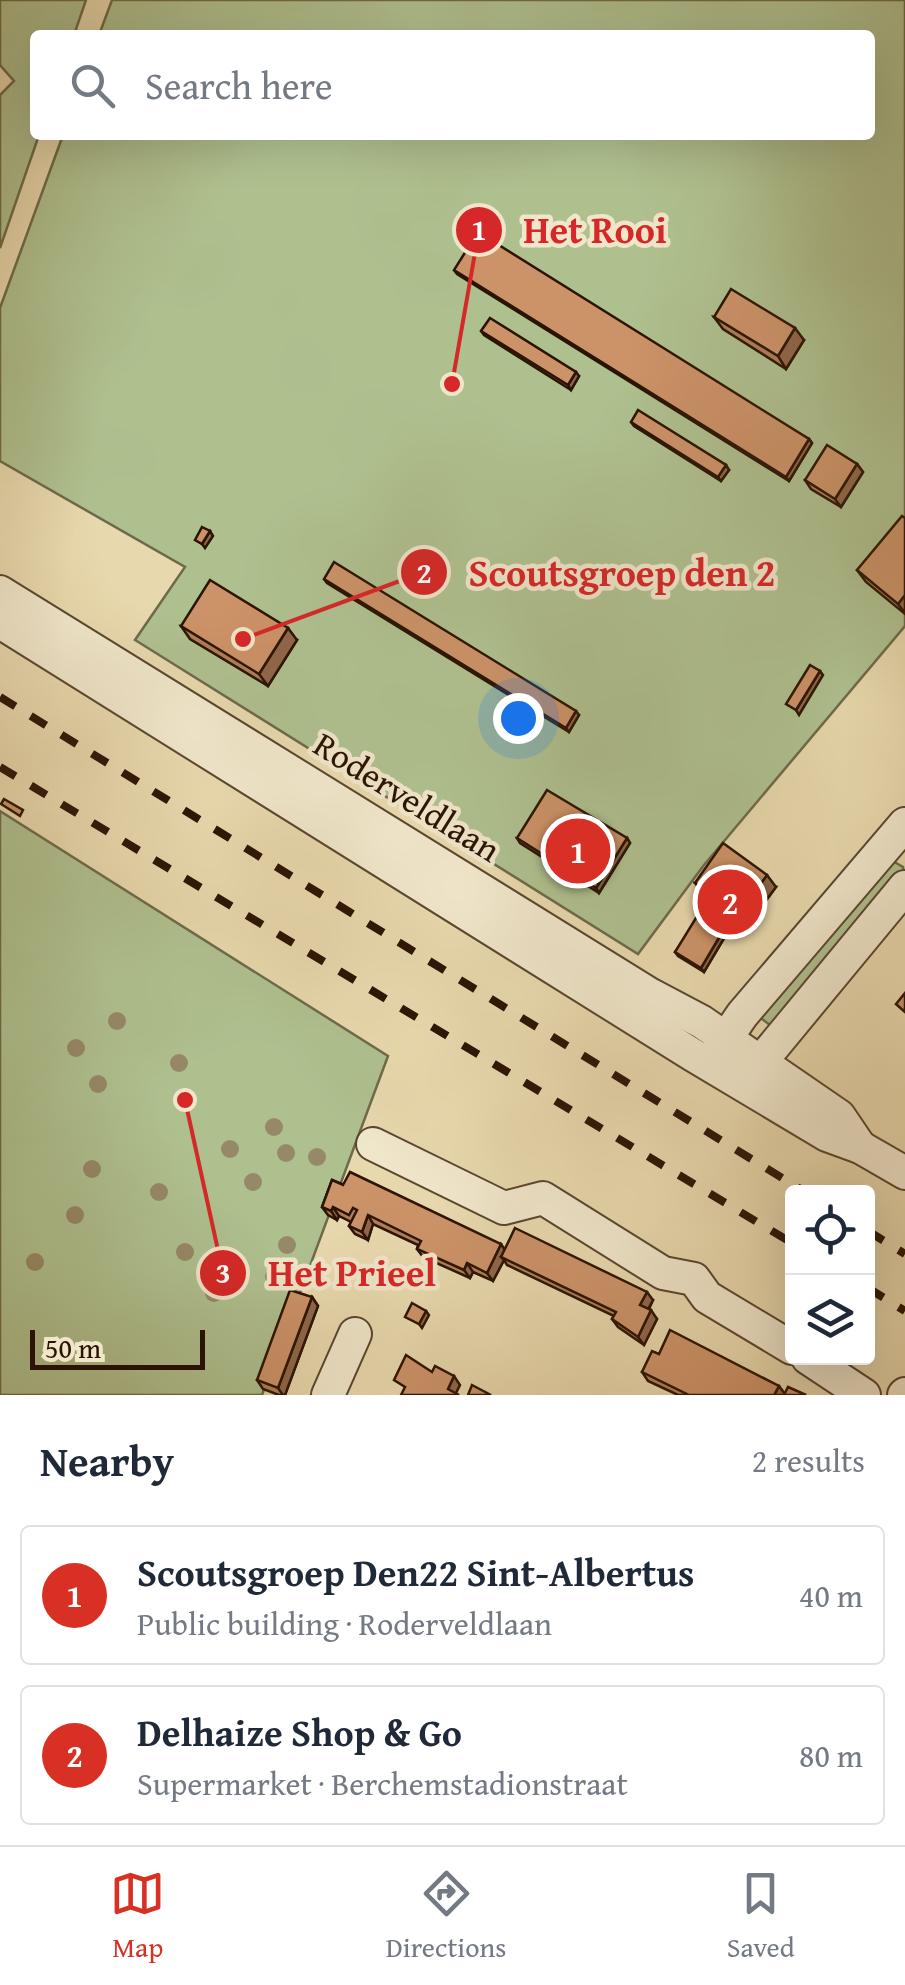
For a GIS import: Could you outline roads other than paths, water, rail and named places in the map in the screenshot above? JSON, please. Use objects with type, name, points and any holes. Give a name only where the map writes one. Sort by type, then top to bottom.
[{"type":"street","name":"Roderveldlaan","points":[[0,592],[726,1039],[752,1074],[839,1116],[860,1147],[905,1173]]},
{"type":"street","name":"Roderveldlaan","points":[[0,622],[726,1039]]},
{"type":"street","points":[[726,1039],[900,840]]},
{"type":"street","points":[[752,1074],[905,886]]},
{"type":"street","points":[[373,1144],[504,1208],[543,1198],[664,1273],[694,1279],[707,1297],[785,1344]]},
{"type":"street","points":[[328,1395],[356,1334]]},
{"type":"street","points":[[819,1365],[864,1395]]},
{"type":"railway","points":[[0,697],[794,1185]]},
{"type":"railway","points":[[0,767],[785,1239]]},
{"type":"railway","points":[[875,1235],[905,1254]]},
{"type":"railway","points":[[875,1292],[905,1311]]},
{"type":"place","name":"Het Rooi","points":[[452,384]]},
{"type":"place","name":"Scoutsgroep den 2","points":[[243,639]]},
{"type":"place","name":"Scoutsgroep Den22 Sint-Albertus","points":[[578,851]]},
{"type":"place","name":"Delhaize Shop & Go","points":[[730,902]]},
{"type":"place","name":"Het Prieel","points":[[185,1100]]}]
